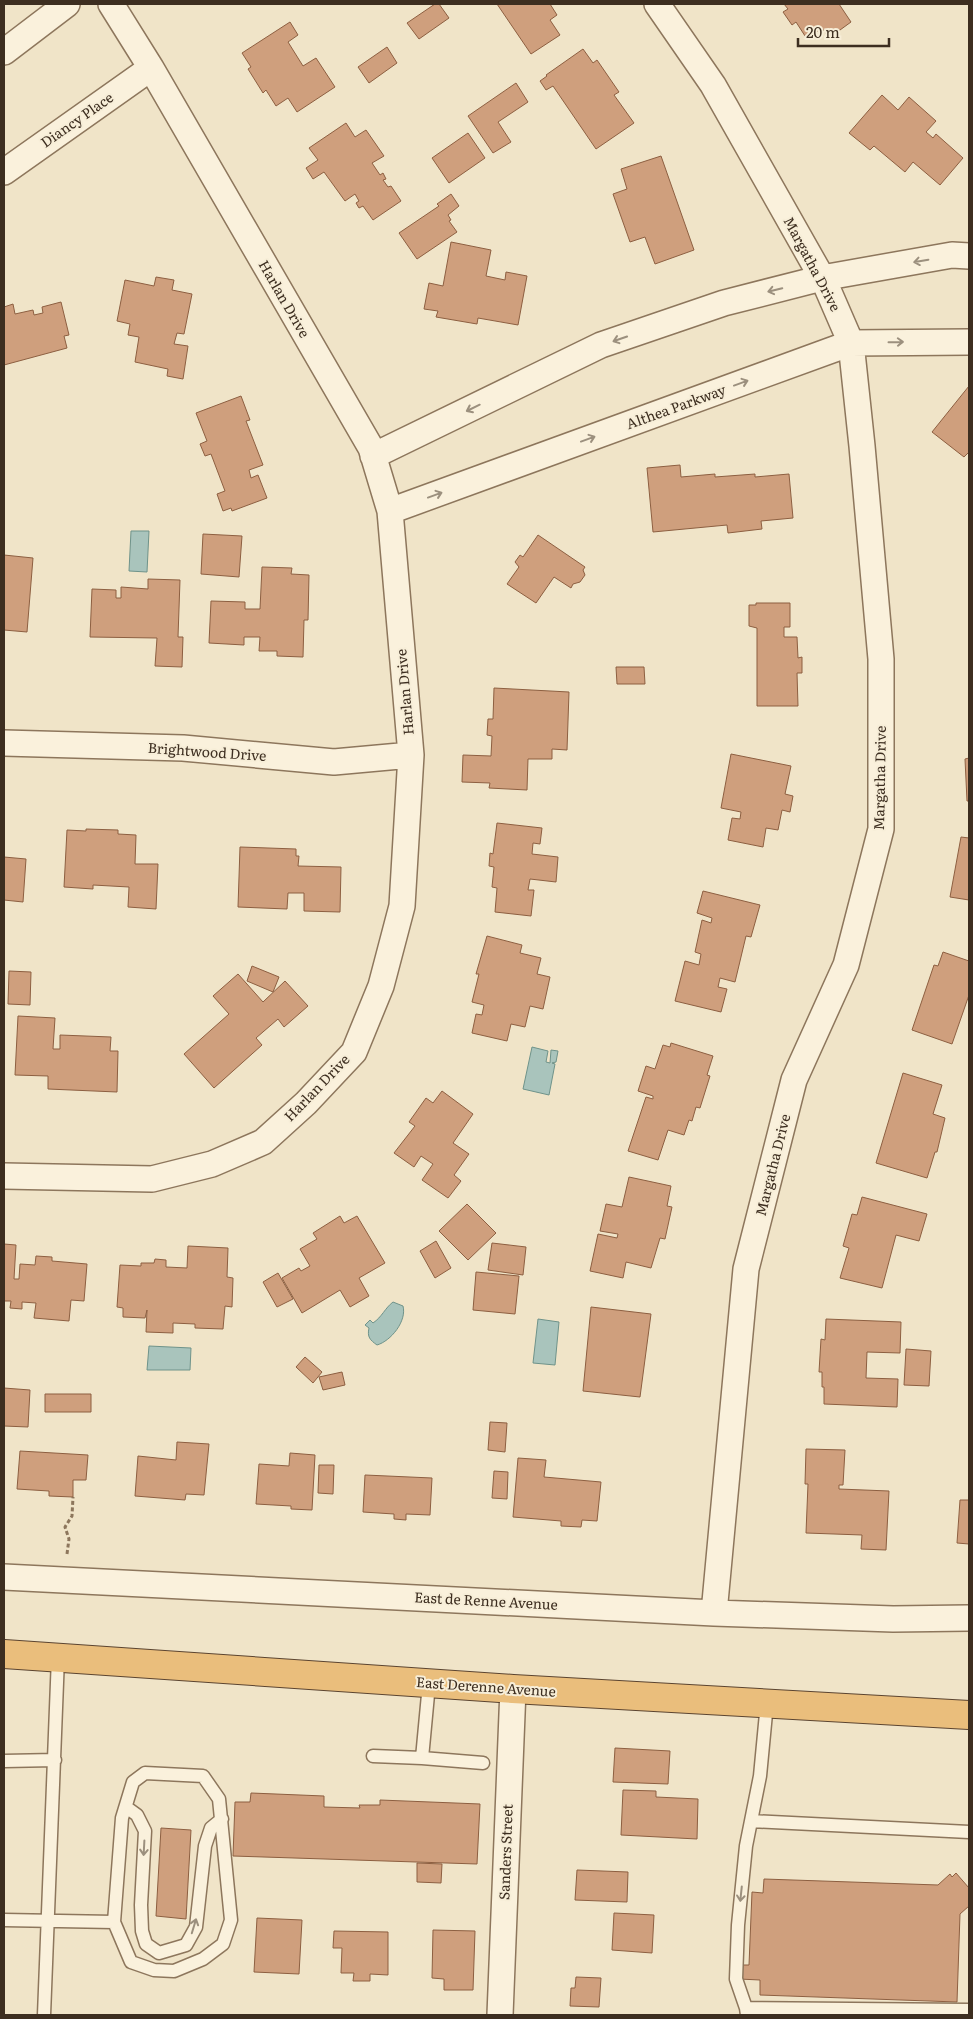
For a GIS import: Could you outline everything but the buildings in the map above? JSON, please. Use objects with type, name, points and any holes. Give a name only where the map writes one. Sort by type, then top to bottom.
[{"type":"highway","name":"East Derenne Avenue","points":[[4,1654],[429,1684],[969,1714]]},
{"type":"street","points":[[4,52],[68,4]]},
{"type":"street","name":"Harlan Drive","points":[[4,1176],[152,1178],[212,1164],[263,1142],[306,1103],[354,1052],[381,986],[402,906],[410,755],[390,511],[373,456],[151,68],[111,4]]},
{"type":"street","name":"Margatha Drive","points":[[657,4],[713,85],[822,278],[851,343],[862,446],[880,659],[881,829],[846,965],[794,1080],[746,1269],[714,1613]]},
{"type":"street","name":"Diancy Place","points":[[4,172],[151,68]]},
{"type":"street","points":[[373,456],[601,345],[724,302],[822,278],[952,255],[969,256]]},
{"type":"street","name":"Althea Parkway","points":[[390,511],[851,343],[969,342]]},
{"type":"street","name":"Brightwood Drive","points":[[4,743],[183,748],[334,762],[410,755]]},
{"type":"street","name":"East de Renne Avenue","points":[[4,1577],[714,1613],[892,1619],[969,1618]]},
{"type":"street","name":"Sanders Street","points":[[500,2015],[512,1689]]},
{"type":"lane","points":[[44,2015],[58,1658]]},
{"type":"lane","points":[[422,1758],[429,1684]]},
{"type":"lane","points":[[767,1703],[760,1776],[746,1846],[738,1925],[736,1979],[746,2012],[969,2010]]},
{"type":"lane","points":[[373,1756],[483,1763]]},
{"type":"lane","points":[[4,1761],[55,1760]]},
{"type":"lane","points":[[145,1773],[203,1776],[219,1799],[231,1920],[223,1944],[203,1959],[174,1971],[154,1970],[131,1962],[114,1922],[122,1818],[126,1807],[133,1782],[145,1773]]},
{"type":"lane","points":[[126,1807],[137,1815],[145,1830],[142,1931],[146,1944],[158,1953],[186,1946],[196,1927],[205,1846],[211,1828],[222,1819]]},
{"type":"lane","points":[[751,1821],[969,1832]]},
{"type":"lane","points":[[4,1920],[114,1922]]},
{"type":"path","points":[[62,1580],[69,1539],[65,1527],[72,1516],[73,1497]]},
{"type":"water","points":[[131,531],[149,531],[147,572],[129,571]]},
{"type":"water","points":[[532,1047],[548,1051],[546,1062],[550,1063],[551,1050],[558,1051],[556,1062],[552,1063],[555,1064],[549,1095],[523,1089]]},
{"type":"water","points":[[393,1302],[403,1306],[403,1318],[397,1330],[388,1339],[377,1345],[370,1338],[368,1334],[369,1328],[365,1325],[370,1320],[373,1323],[376,1321]]},
{"type":"water","points":[[538,1319],[559,1322],[555,1365],[533,1363]]},
{"type":"water","points":[[149,1346],[191,1348],[190,1370],[147,1370]]}]
